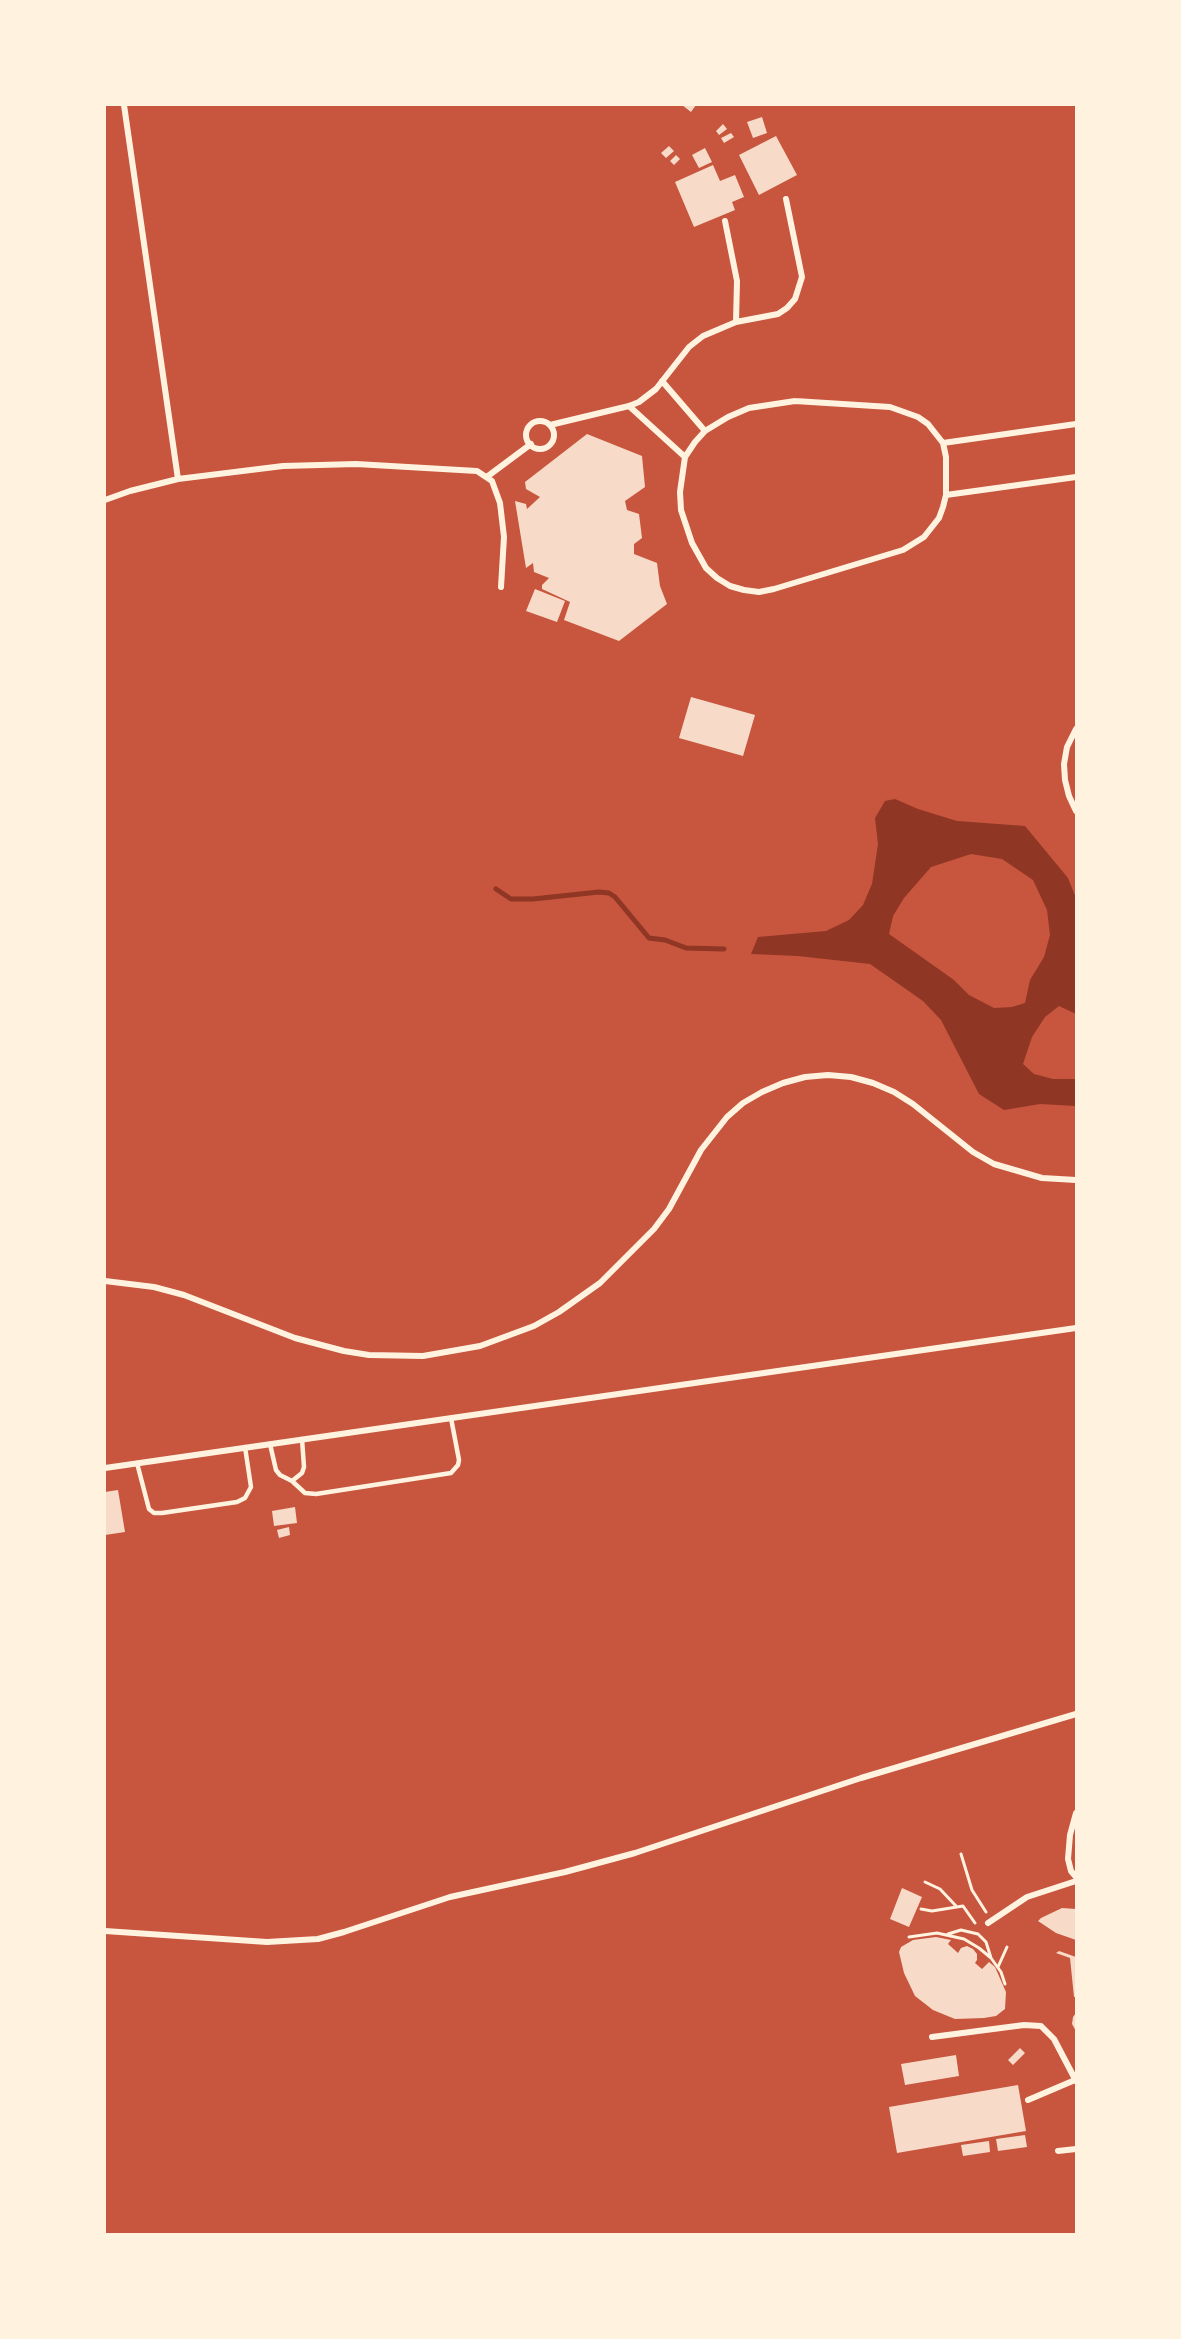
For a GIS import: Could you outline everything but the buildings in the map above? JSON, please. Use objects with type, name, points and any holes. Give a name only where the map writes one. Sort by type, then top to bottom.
[{"type":"street","points":[[124,105],[178,479]]},
{"type":"street","points":[[550,425],[629,406],[648,396],[689,347],[703,336],[736,322],[778,314],[795,299],[802,277],[801,265],[786,199]]},
{"type":"street","points":[[725,221],[737,281],[736,322]]},
{"type":"street","points":[[662,381],[705,431]]},
{"type":"street","points":[[795,400],[890,407],[918,417],[928,424],[943,443],[947,470],[946,495],[939,518],[924,537],[903,550],[774,589],[759,592],[730,586],[706,568],[692,543],[681,510],[681,474],[685,457],[705,431],[749,408],[795,400]]},
{"type":"street","points":[[629,406],[685,457]]},
{"type":"street","points":[[539,421],[550,425],[554,430],[552,442],[542,448],[531,444],[527,433],[533,423],[539,421]]},
{"type":"street","points":[[943,443],[1076,424]]},
{"type":"street","points":[[488,476],[531,444]]},
{"type":"street","points":[[105,501],[130,491],[178,479],[283,466],[328,464],[471,470],[488,476],[495,486],[502,520],[504,554],[501,587]]},
{"type":"street","points":[[946,495],[1076,477]]},
{"type":"street","points":[[1076,729],[1067,747],[1064,764],[1069,796],[1076,811]]},
{"type":"street","points":[[105,1281],[154,1287],[183,1295],[295,1338],[344,1352],[423,1356],[480,1346],[534,1326],[559,1312],[600,1283],[654,1229],[669,1209],[701,1150],[727,1117],[762,1092],[805,1077],[828,1075],[850,1077],[873,1083],[913,1104],[973,1152],[994,1164],[1042,1178],[1076,1180]]},
{"type":"street","points":[[105,1468],[1076,1328]]},
{"type":"street","points":[[105,1931],[267,1942],[318,1938],[344,1932],[450,1897],[565,1872],[635,1853],[861,1778],[1076,1714]]},
{"type":"street","points":[[989,1921],[1027,1897],[1076,1879],[1068,1859],[1070,1835],[1075,1817]]},
{"type":"street","points":[[932,2037],[1024,2025],[1041,2026],[1054,2039],[1076,2080],[1028,2100]]},
{"type":"street","points":[[1058,2151],[1076,2149]]},
{"type":"lane","points":[[270,1444],[276,1470],[304,1493],[316,1494],[451,1473],[459,1460],[451,1418]]},
{"type":"lane","points":[[292,1481],[302,1473],[304,1467],[302,1439]]},
{"type":"lane","points":[[137,1463],[149,1509],[154,1513],[162,1513],[237,1502],[245,1498],[250,1487],[245,1448]]},
{"type":"path","points":[[961,1854],[972,1890],[989,1921]]},
{"type":"path","points":[[925,1882],[940,1889],[957,1906]]},
{"type":"path","points":[[921,1909],[938,1911],[957,1906],[965,1908],[980,1926]]},
{"type":"path","points":[[946,1935],[961,1930],[973,1931],[986,1942],[992,1958]]},
{"type":"path","points":[[909,1937],[928,1933],[946,1935],[972,1943],[992,1958],[1005,1984]]},
{"type":"path","points":[[998,1966],[1007,1947]]},
{"type":"shaded area","points":[[895,799],[957,821],[1025,826],[1068,878],[1076,898],[1076,1014],[1059,1006],[1045,1017],[1032,1037],[1023,1064],[1034,1074],[1053,1079],[1076,1079],[1076,1106],[1040,1104],[1004,1110],[979,1094],[941,1020],[923,1001],[870,964],[798,956],[751,954],[758,937],[826,931],[849,920],[863,905],[872,884],[878,844],[875,818],[885,801]],"holes":[[[971,854],[1002,859],[1033,880],[1047,910],[1050,935],[1044,957],[1030,980],[1025,1003],[1012,1007],[994,1008],[969,995],[954,980],[889,934],[893,916],[904,898],[931,867]]]},
{"type":"waterway","points":[[496,889],[511,899],[609,893],[615,897],[649,938],[665,940],[686,948],[724,949]]}]
